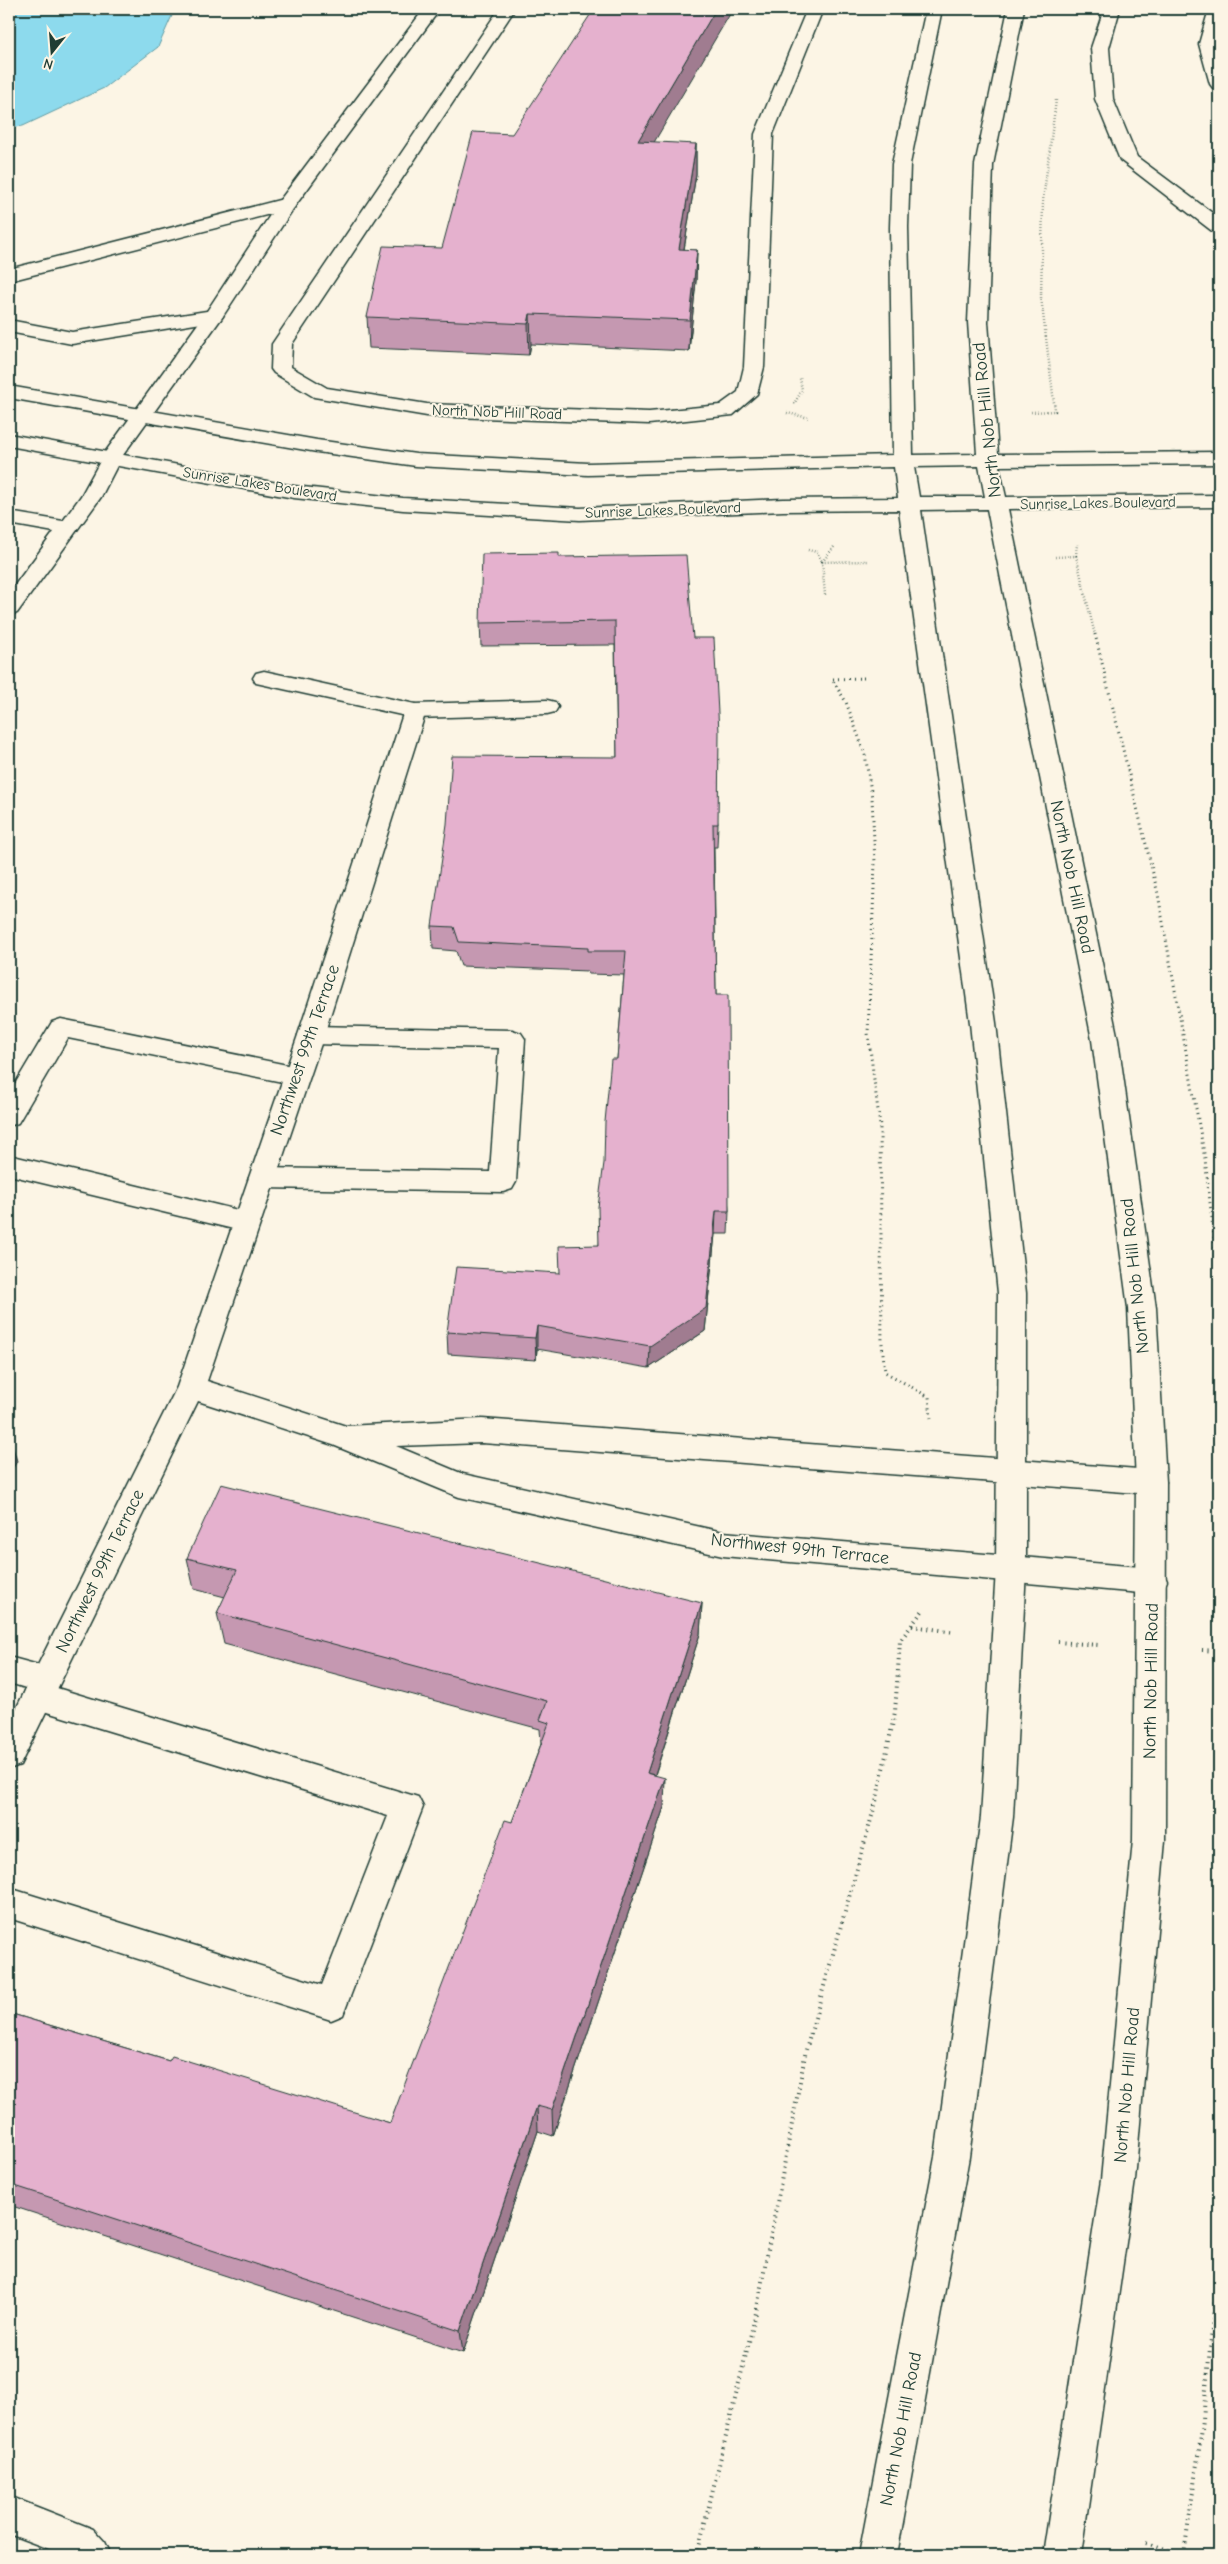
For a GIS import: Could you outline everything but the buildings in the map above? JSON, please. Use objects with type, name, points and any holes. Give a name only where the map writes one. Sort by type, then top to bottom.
[{"type":"street","points":[[9,608],[91,497],[111,458],[143,417],[213,316],[287,204],[432,9]]},
{"type":"street","name":"North Nob Hill Road","points":[[507,9],[282,344],[281,369],[321,393],[427,410],[649,418],[726,411],[747,394],[754,367],[764,134],[815,9]]},
{"type":"street","name":"North Nob Hill Road","points":[[878,2555],[952,2157],[997,1817],[1011,1569],[1012,1293],[986,1047],[903,461],[899,227],[901,164],[934,9]]},
{"type":"street","name":"North Nob Hill Road","points":[[1016,9],[984,165],[978,322],[988,460],[995,505],[1105,1040],[1142,1308],[1151,1482],[1152,1649],[1149,1840],[1118,2180],[1062,2555]]},
{"type":"street","points":[[1112,9],[1100,48],[1104,99],[1129,160],[1219,227]]},
{"type":"street","points":[[1217,9],[1208,44],[1219,84]]},
{"type":"street","points":[[9,274],[287,204]]},
{"type":"street","points":[[9,326],[72,338],[213,316]]},
{"type":"street","points":[[9,392],[143,417],[416,460],[588,469],[903,461],[1219,458]]},
{"type":"street","name":"Sunrise Lakes Boulevard","points":[[9,440],[294,492],[413,505],[580,514],[783,505],[910,506],[1219,501]]},
{"type":"street","points":[[9,518],[68,528]]},
{"type":"street","points":[[264,678],[415,711],[547,707]]},
{"type":"street","name":"Northwest 99th Terrace","points":[[9,1755],[191,1387],[311,1035],[415,711]]},
{"type":"street","points":[[9,1116],[61,1028],[296,1076]]},
{"type":"street","points":[[262,1178],[503,1182],[512,1039],[311,1035]]},
{"type":"street","points":[[9,1165],[246,1222]]},
{"type":"street","name":"Northwest 99th Terrace","points":[[191,1387],[342,1436],[458,1485],[723,1544],[1152,1581]]},
{"type":"street","name":"Northwest 99th Terrace","points":[[342,1436],[482,1431],[1151,1482]]},
{"type":"street","points":[[9,1670],[42,1688],[407,1807],[331,2004],[9,1903]]},
{"type":"street","points":[[9,2515],[80,2542],[92,2555]]},
{"type":"path","points":[[1055,411],[1041,297],[1043,202],[1057,95]]},
{"type":"path","points":[[912,1626],[1007,1638],[1152,1649],[1219,1651]]},
{"type":"path","points":[[1147,2543],[1184,2555],[1202,2429],[1219,2258]]},
{"type":"water","points":[[9,9],[175,9],[158,47],[104,88],[23,126],[9,128]]}]
